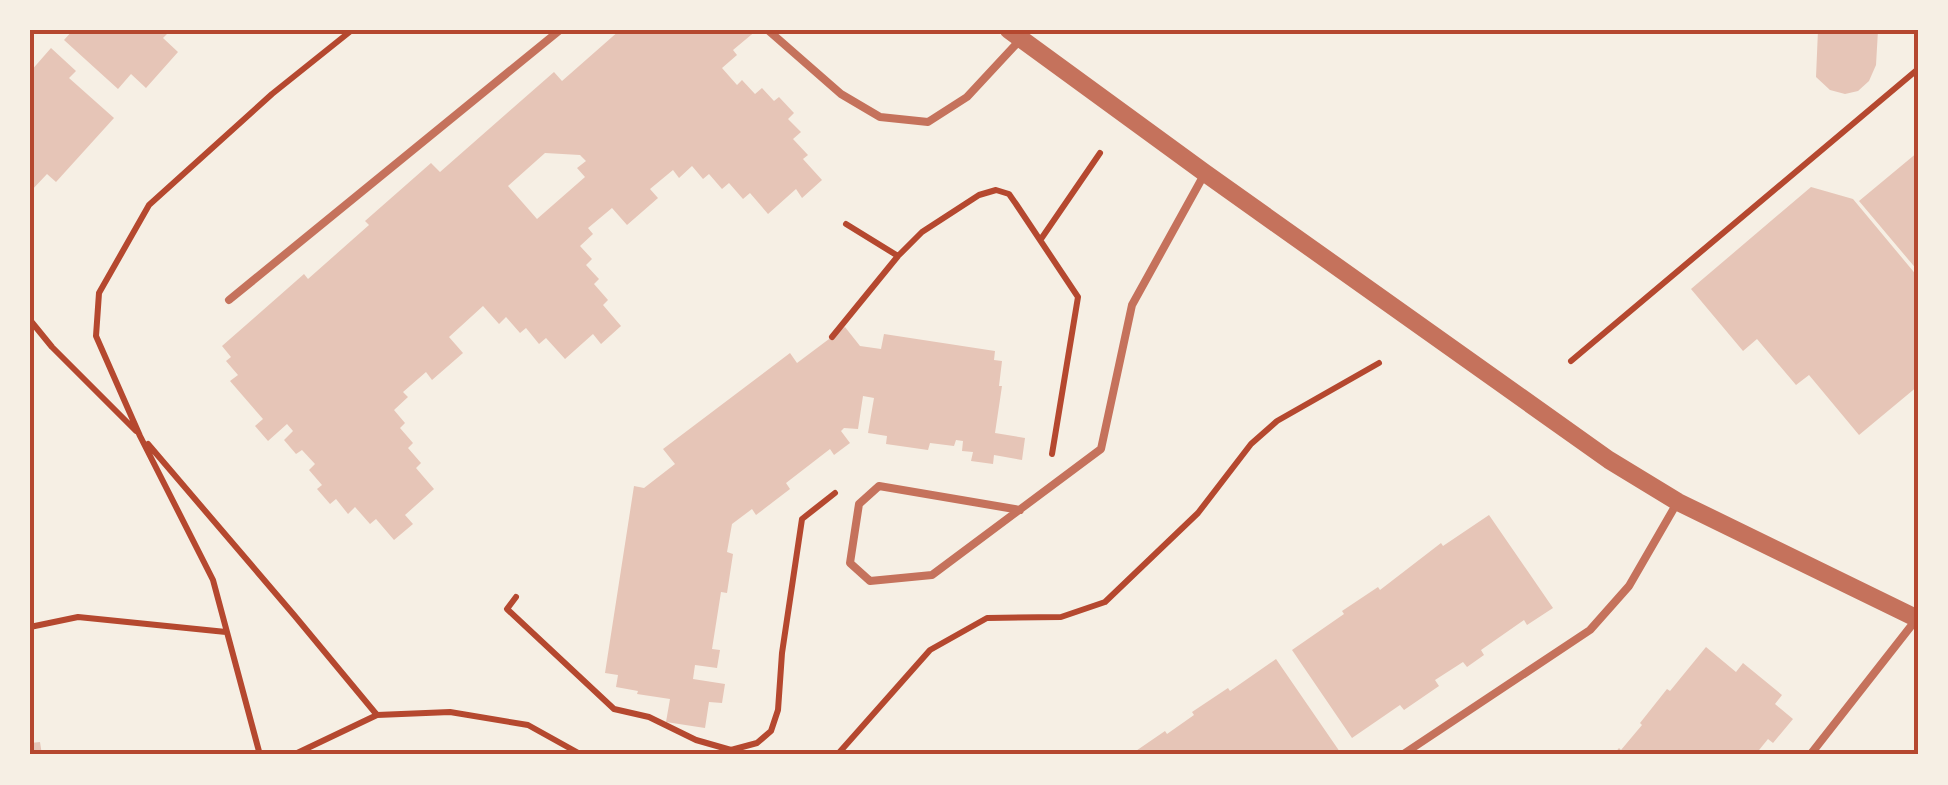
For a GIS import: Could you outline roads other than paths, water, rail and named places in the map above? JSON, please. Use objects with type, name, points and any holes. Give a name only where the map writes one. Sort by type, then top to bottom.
[{"type":"street","points":[[1015,35],[1609,460],[1678,502],[1918,618]]},
{"type":"lane","points":[[229,300],[560,30]]},
{"type":"lane","points":[[769,31],[841,94],[880,117],[928,122],[968,97],[1015,35]]},
{"type":"lane","points":[[1020,510],[878,486],[859,504],[850,563],[870,581],[932,575],[1020,510],[1101,449],[1132,305],[1205,174]]},
{"type":"lane","points":[[1402,755],[1590,630],[1629,586],[1678,502]]},
{"type":"lane","points":[[1810,755],[1918,618]]}]
